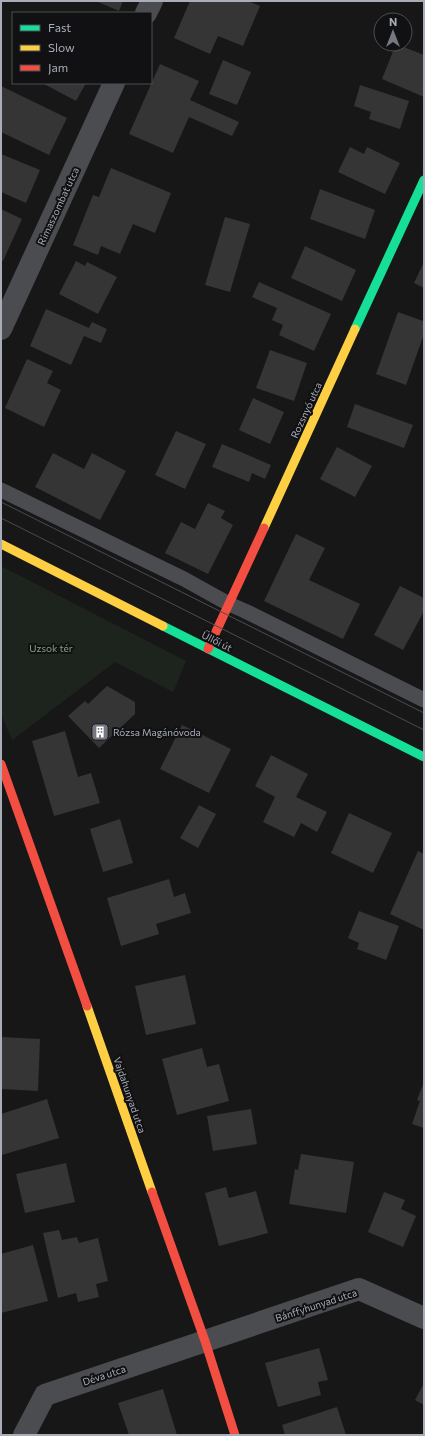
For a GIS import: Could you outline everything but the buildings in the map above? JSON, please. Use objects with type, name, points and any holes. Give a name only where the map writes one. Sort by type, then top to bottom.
[{"type":"street","points":[[146,12],[152,1]]},
{"type":"street","name":"Rimaszombat utca","points":[[1,329],[114,84]]},
{"type":"street","name":"Rozsnyó utca","points":[[208,649],[424,180]]},
{"type":"street","name":"Üllői út","points":[[1,544],[424,757]]},
{"type":"street","name":"Vajdahunyad utca","points":[[1,764],[205,1341],[235,1435]]},
{"type":"street","name":"Bánffyhunyad utca","points":[[205,1341],[359,1289],[424,1318]]},
{"type":"street","name":"Déva utca","points":[[24,1435],[45,1395],[205,1341]]},
{"type":"lane","points":[[1,490],[184,579],[229,604],[424,700]]},
{"type":"green space","name":"Uzsok tér","points":[[1,566],[186,661],[173,692],[115,662],[12,740],[1,714]]},
{"type":"tram line","points":[[1,502],[424,713]]},
{"type":"tram line","points":[[1,518],[424,730]]},
{"type":"traffic: fast","points":[[355,329],[424,180]]},
{"type":"traffic: fast","points":[[163,626],[424,757]]},
{"type":"traffic: slow","points":[[264,528],[355,329]]},
{"type":"traffic: slow","points":[[1,544],[163,626]]},
{"type":"traffic: slow","points":[[87,1006],[152,1192]]},
{"type":"traffic: jam","points":[[208,649],[264,528]]},
{"type":"traffic: jam","points":[[1,764],[87,1006]]},
{"type":"traffic: jam","points":[[152,1192],[205,1341],[235,1435]]},
{"type":"place","name":"Rózsa Magánóvoda","points":[[100,732]]}]
